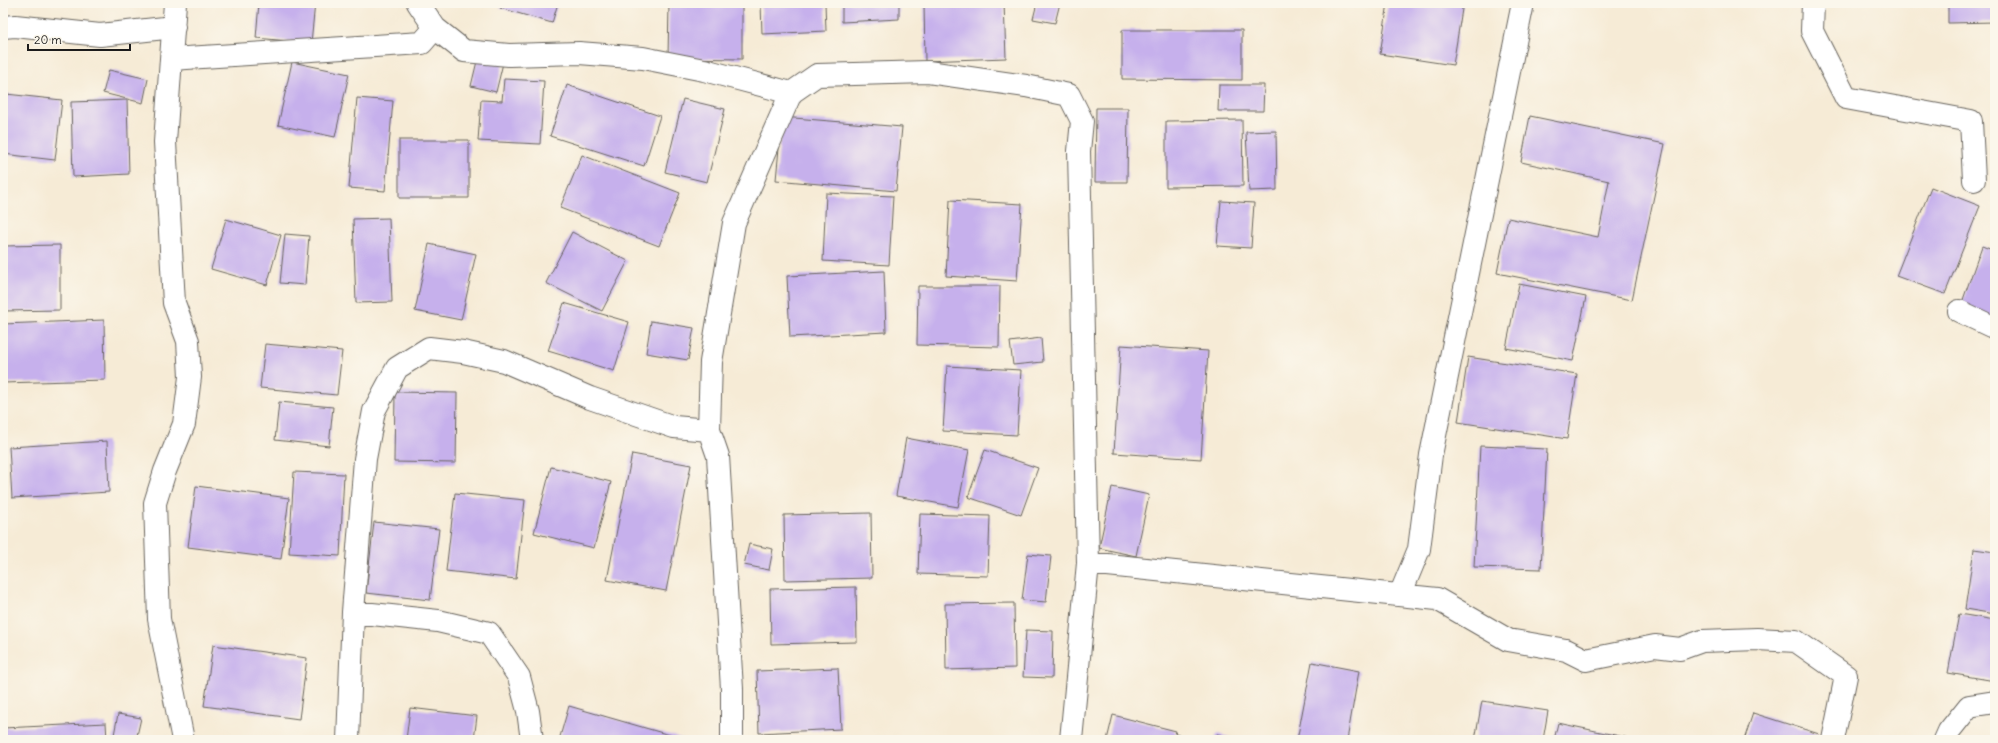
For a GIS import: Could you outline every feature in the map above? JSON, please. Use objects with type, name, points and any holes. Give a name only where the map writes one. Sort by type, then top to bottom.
[{"type":"street","points":[[175,3],[165,149],[174,303],[188,341],[190,377],[184,424],[165,471],[155,503],[159,619],[183,740]]},
{"type":"street","points":[[418,3],[435,28],[464,51],[509,54],[579,53],[643,58],[704,70],[791,93]]},
{"type":"street","points":[[1400,595],[1419,549],[1430,455],[1523,3]]},
{"type":"street","points":[[1813,3],[1812,31],[1846,98],[1971,121],[1974,180]]},
{"type":"street","points":[[3,27],[15,26],[100,35],[174,27]]},
{"type":"street","points":[[171,59],[422,43],[435,28]]},
{"type":"street","points":[[732,740],[732,689],[718,456],[710,430],[711,362],[734,222],[791,93],[818,75],[928,72],[1026,86],[1069,95],[1082,121],[1079,151],[1088,563],[1071,740]]},
{"type":"street","points":[[1959,311],[1995,328]]},
{"type":"street","points":[[348,740],[353,612],[365,459],[374,411],[397,368],[429,348],[463,352],[504,362],[590,398],[674,427],[710,430]]},
{"type":"street","points":[[1088,563],[1437,599],[1508,640],[1566,650],[1586,660],[1655,646],[1680,649],[1702,641],[1757,639],[1796,641],[1846,676],[1833,740]]},
{"type":"street","points":[[353,612],[438,621],[489,633],[519,677],[528,711],[532,740]]},
{"type":"street","points":[[1945,740],[1949,731],[1969,706],[1995,702]]},
{"type":"building","points":[[259,3],[315,3],[311,43],[256,38]]},
{"type":"building","points":[[501,3],[558,3],[552,23],[500,8]]},
{"type":"building","points":[[669,3],[742,3],[742,59],[668,58]]},
{"type":"building","points":[[761,3],[825,3],[826,31],[762,34]]},
{"type":"building","points":[[842,3],[899,3],[899,19],[842,22]]},
{"type":"building","points":[[924,3],[1004,3],[1006,58],[925,61]]},
{"type":"building","points":[[1037,3],[1060,3],[1055,23],[1033,19]]},
{"type":"building","points":[[1388,3],[1463,3],[1453,65],[1380,54]]},
{"type":"building","points":[[1948,3],[1995,3],[1995,22],[1948,23]]},
{"type":"building","points":[[1122,30],[1242,30],[1242,80],[1122,79]]},
{"type":"building","points":[[478,57],[503,63],[496,92],[471,86]]},
{"type":"building","points":[[292,62],[349,74],[335,137],[278,125]]},
{"type":"building","points":[[109,70],[148,79],[143,103],[103,93]]},
{"type":"building","points":[[504,79],[544,81],[540,144],[478,141],[481,100],[502,101]]},
{"type":"building","points":[[567,85],[660,116],[644,166],[550,136]]},
{"type":"building","points":[[1219,85],[1264,85],[1263,111],[1218,111]]},
{"type":"building","points":[[6,94],[62,100],[55,160],[3,154],[3,115]]},
{"type":"building","points":[[357,98],[393,101],[385,191],[349,188]]},
{"type":"building","points":[[683,99],[725,109],[707,182],[665,172]]},
{"type":"building","points":[[127,100],[129,174],[73,177],[71,102]]},
{"type":"building","points":[[1096,108],[1128,108],[1127,182],[1095,182]]},
{"type":"building","points":[[1530,116],[1665,144],[1632,300],[1497,273],[1508,218],[1598,237],[1609,181],[1521,162]]},
{"type":"building","points":[[782,117],[902,127],[896,191],[776,180]]},
{"type":"building","points":[[1242,120],[1243,186],[1166,187],[1166,121]]},
{"type":"building","points":[[1276,131],[1277,190],[1249,191],[1246,132]]},
{"type":"building","points":[[399,140],[469,140],[469,198],[399,198]]},
{"type":"building","points":[[582,155],[680,193],[659,246],[560,208]]},
{"type":"building","points":[[1931,187],[1980,206],[1945,294],[1896,276]]},
{"type":"building","points":[[826,193],[893,196],[889,265],[823,261]]},
{"type":"building","points":[[950,200],[1022,204],[1017,281],[946,276]]},
{"type":"building","points":[[1221,201],[1254,203],[1251,248],[1217,246]]},
{"type":"building","points":[[389,218],[392,302],[356,303],[353,219]]},
{"type":"building","points":[[226,219],[281,235],[267,285],[211,269]]},
{"type":"building","points":[[572,232],[628,261],[602,311],[546,283]]},
{"type":"building","points":[[285,234],[309,236],[305,285],[280,283]]},
{"type":"building","points":[[429,244],[476,254],[461,320],[415,311]]},
{"type":"building","points":[[60,245],[60,310],[3,311],[3,246]]},
{"type":"building","points":[[1982,246],[1995,251],[1995,323],[1959,311]]},
{"type":"building","points":[[884,271],[886,332],[790,337],[787,276]]},
{"type":"building","points":[[1519,284],[1586,297],[1573,361],[1506,348]]},
{"type":"building","points":[[918,286],[1000,286],[999,347],[917,345]]},
{"type":"building","points":[[564,303],[629,322],[614,371],[548,351]]},
{"type":"building","points":[[104,320],[105,380],[3,383],[3,324]]},
{"type":"building","points":[[651,321],[694,328],[688,360],[646,353]]},
{"type":"building","points":[[1041,338],[1043,362],[1013,365],[1010,342]]},
{"type":"building","points":[[265,344],[342,351],[337,395],[260,388]]},
{"type":"building","points":[[1121,345],[1208,351],[1201,459],[1114,453]]},
{"type":"building","points":[[1468,357],[1577,374],[1567,439],[1458,422]]},
{"type":"building","points":[[947,366],[1021,370],[1017,435],[943,431]]},
{"type":"building","points":[[395,392],[457,393],[456,463],[394,462]]},
{"type":"building","points":[[279,402],[333,407],[329,446],[275,440]]},
{"type":"building","points":[[906,438],[969,450],[958,507],[896,496]]},
{"type":"building","points":[[107,441],[109,492],[12,498],[9,447]]},
{"type":"building","points":[[1480,446],[1547,449],[1541,569],[1474,567]]},
{"type":"building","points":[[985,450],[1038,468],[1021,515],[968,497]]},
{"type":"building","points":[[632,454],[691,465],[666,591],[607,580]]},
{"type":"building","points":[[551,467],[611,482],[594,548],[534,533]]},
{"type":"building","points":[[294,472],[344,474],[340,556],[289,553]]},
{"type":"building","points":[[196,486],[289,498],[281,559],[188,547]]},
{"type":"building","points":[[1112,487],[1149,495],[1136,556],[1099,548]]},
{"type":"building","points":[[455,493],[525,500],[516,579],[446,571]]},
{"type":"building","points":[[871,513],[872,578],[785,580],[784,515]]},
{"type":"building","points":[[920,514],[990,516],[988,576],[918,574]]},
{"type":"building","points":[[374,522],[439,529],[430,600],[366,593]]},
{"type":"building","points":[[749,544],[773,549],[769,570],[744,565]]},
{"type":"building","points":[[1974,549],[1995,552],[1995,614],[1965,609]]},
{"type":"building","points":[[1028,554],[1051,556],[1046,602],[1022,600]]},
{"type":"building","points":[[856,587],[857,642],[771,644],[770,589]]},
{"type":"building","points":[[1014,603],[1015,668],[946,670],[945,604]]},
{"type":"building","points":[[1959,614],[1995,620],[1995,681],[1948,673]]},
{"type":"building","points":[[1026,630],[1053,631],[1052,678],[1023,677]]},
{"type":"building","points":[[213,645],[307,658],[299,719],[204,706]]},
{"type":"building","points":[[1312,662],[1359,671],[1347,740],[1297,740]]},
{"type":"building","points":[[838,668],[841,729],[759,733],[757,671]]},
{"type":"building","points":[[1482,701],[1548,711],[1543,740],[1475,740]]},
{"type":"building","points":[[569,706],[687,740],[559,740]]},
{"type":"building","points":[[410,708],[477,716],[474,740],[406,740]]},
{"type":"building","points":[[1753,713],[1819,734],[1817,740],[1744,740]]},
{"type":"building","points":[[118,714],[141,718],[136,740],[113,740]]},
{"type":"building","points":[[1113,715],[1176,731],[1175,734],[1196,740],[1107,740]]},
{"type":"building","points":[[106,723],[107,740],[3,740],[3,728]]},
{"type":"building","points":[[1558,723],[1629,738],[1628,740],[1554,740]]},
{"type":"building","points":[[1217,734],[1236,739],[1236,740],[1215,740]]}]
